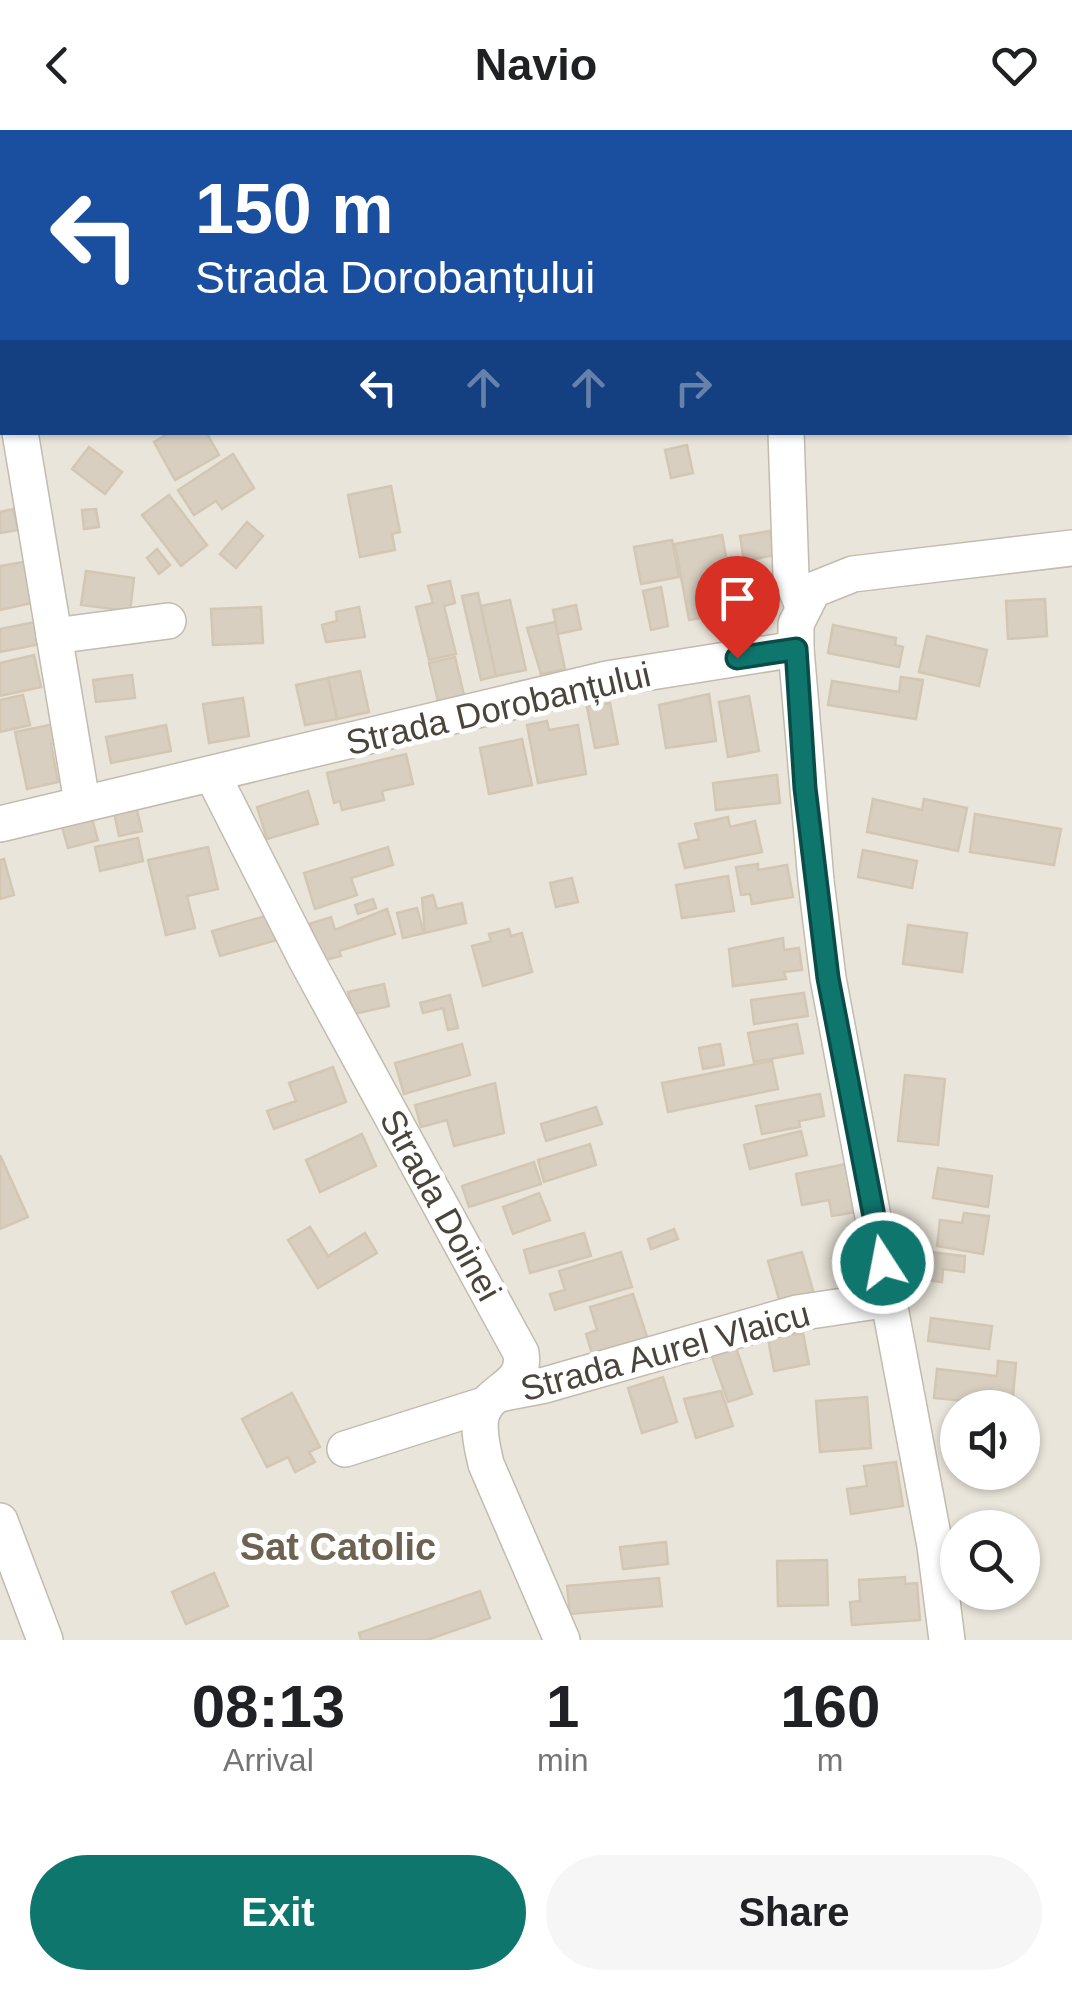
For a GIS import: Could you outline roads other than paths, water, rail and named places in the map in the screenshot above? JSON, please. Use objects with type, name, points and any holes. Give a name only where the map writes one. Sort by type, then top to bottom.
[{"type":"street","points":[[20,435],[82,802]]},
{"type":"street","points":[[786,435],[791,576],[802,604]]},
{"type":"street","points":[[947,1640],[890,1299],[828,978],[805,788],[796,624],[802,604],[814,590],[852,574],[1072,548]]},
{"type":"street","points":[[54,636],[168,621]]},
{"type":"street","name":"Strada Dorobanțului","points":[[0,824],[588,683],[796,649]]},
{"type":"street","name":"Strada Doinei","points":[[212,774],[307,960],[514,1337],[523,1367],[481,1416],[486,1464],[562,1640]]},
{"type":"street","name":"Strada Aurel Vlaicu","points":[[345,1449],[493,1399],[798,1313],[890,1299]]},
{"type":"street","points":[[0,1521],[45,1640]]},
{"type":"district","name":"Sat Catolic","points":[[338,1547]]}]
